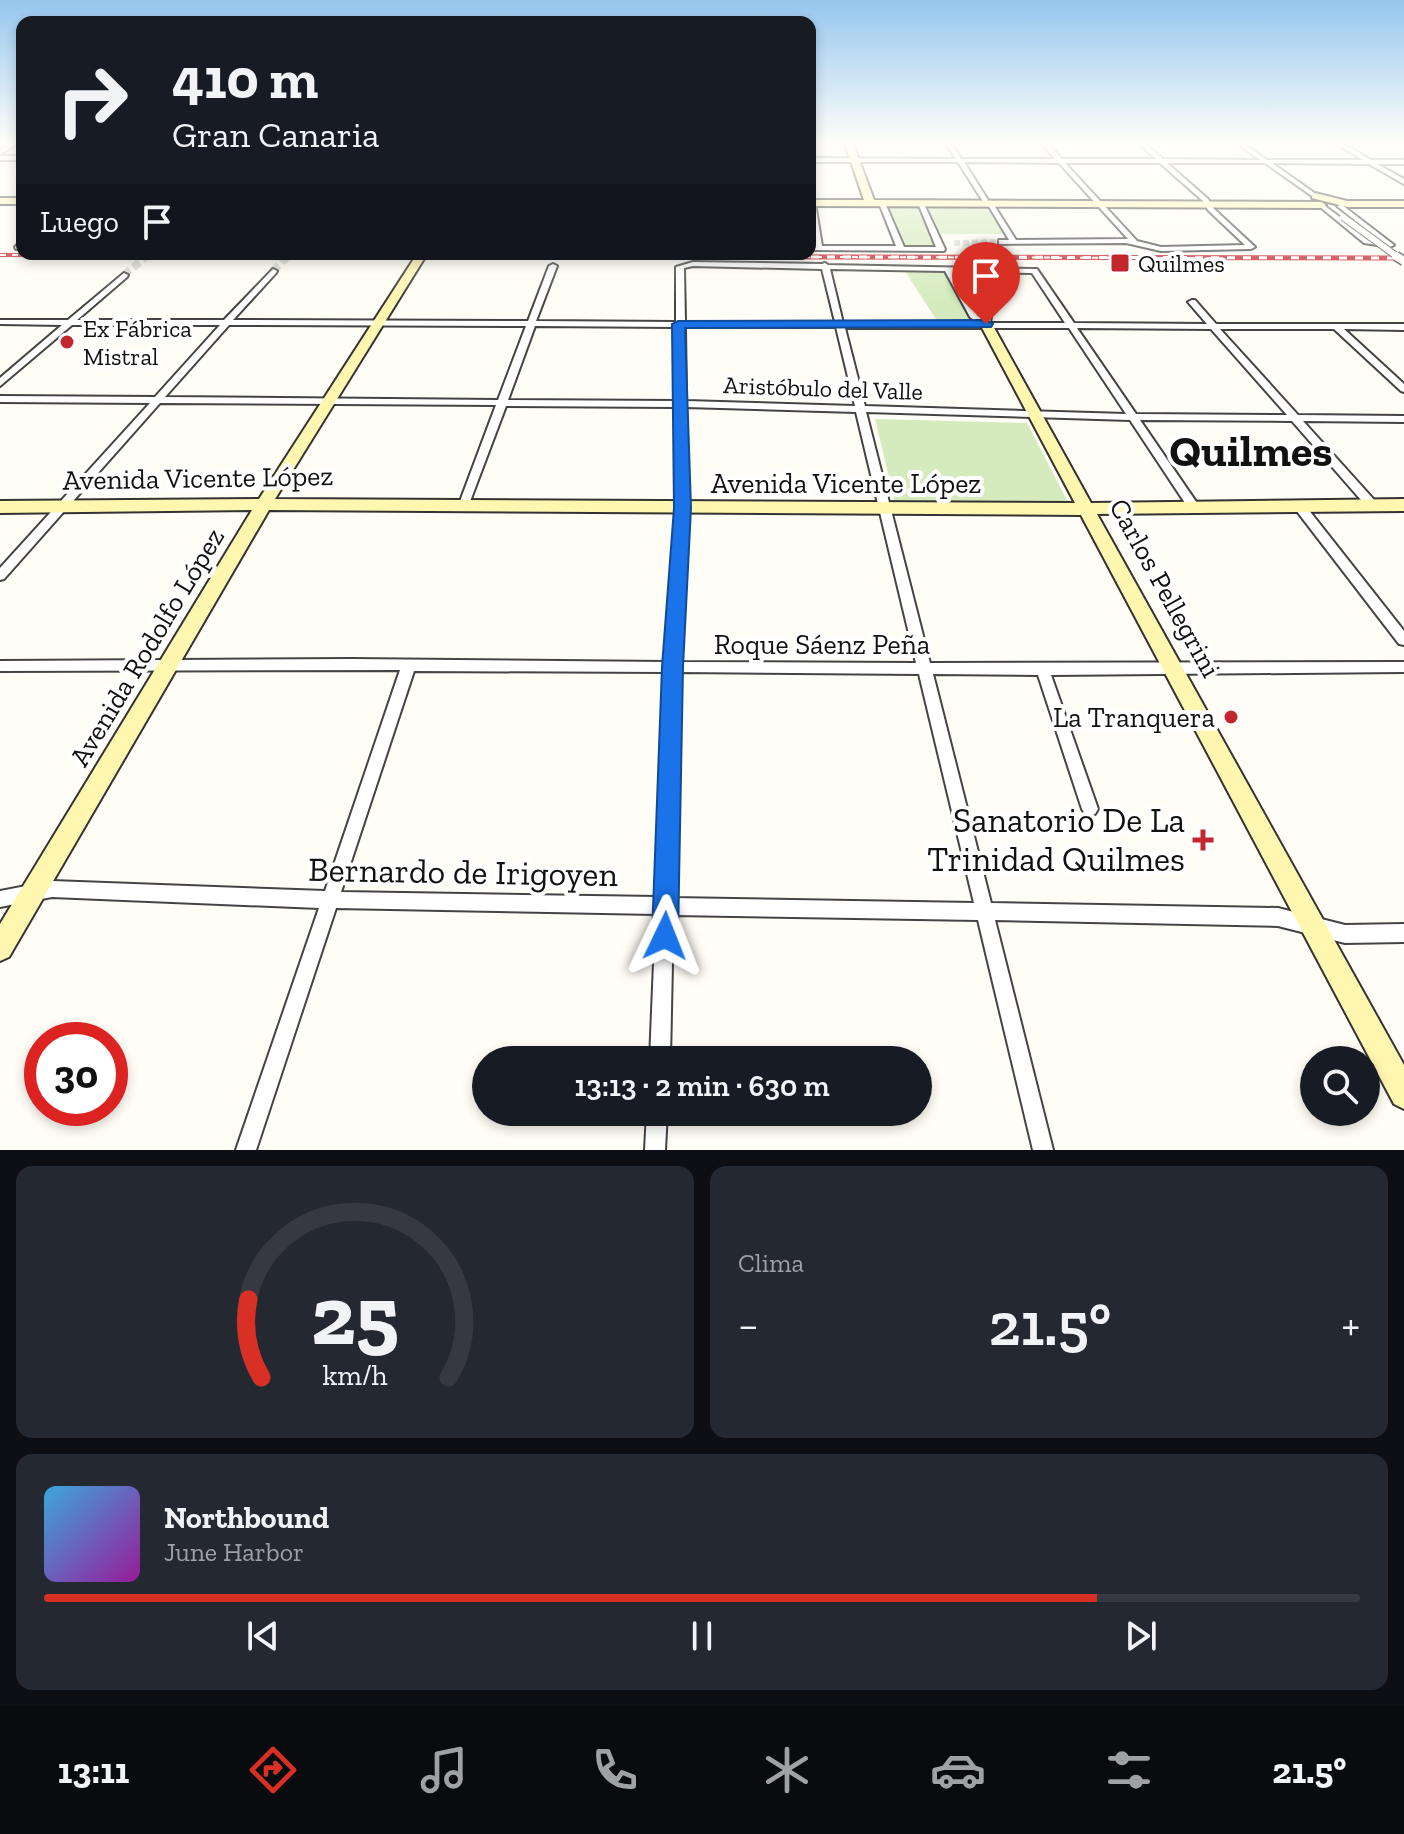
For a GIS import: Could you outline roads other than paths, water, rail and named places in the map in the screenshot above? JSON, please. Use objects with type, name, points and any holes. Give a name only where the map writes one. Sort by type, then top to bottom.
[{"type":"main road","points":[[868,198],[870,203]]},
{"type":"main road","points":[[816,203],[1207,204],[1318,201],[1342,210],[1404,204]]},
{"type":"main road","name":"Avenida Rodolfo López","points":[[0,948],[265,502],[418,260]]},
{"type":"main road","name":"Carlos Pellegrini","points":[[986,324],[1404,1094]]},
{"type":"main road","name":"Avenida Vicente López","points":[[0,507],[265,502],[1086,510],[1404,505]]},
{"type":"street","points":[[984,198],[1012,239]]},
{"type":"street","points":[[1095,198],[1134,242]]},
{"type":"street","points":[[1000,239],[1134,242],[1161,249],[1248,248],[1250,245],[1200,198]]},
{"type":"street","points":[[1314,198],[1370,243],[1390,245],[1342,210]]},
{"type":"street","points":[[882,203],[901,249]]},
{"type":"street","points":[[921,203],[940,243]]},
{"type":"street","points":[[1342,210],[1404,261]]},
{"type":"street","points":[[816,248],[901,249],[951,239]]},
{"type":"street","points":[[825,265],[927,669],[1043,1150]]},
{"type":"street","points":[[661,1046],[672,667],[682,508],[678,324],[680,267],[825,265],[1034,271],[1195,509]]},
{"type":"street","points":[[464,504],[553,266]]},
{"type":"street","name":"Carlos Pellegrini","points":[[947,268],[974,317],[986,324],[987,317],[959,269]]},
{"type":"street","points":[[0,576],[273,271]]},
{"type":"street","points":[[0,383],[124,275]]},
{"type":"street","points":[[1192,302],[1372,505]]},
{"type":"street","points":[[0,322],[1404,327]]},
{"type":"street","points":[[1335,326],[1404,389]]},
{"type":"street","name":"Aristóbulo del Valle","points":[[0,399],[679,404],[1035,415],[1404,419]]},
{"type":"street","points":[[1300,507],[1404,640]]},
{"type":"street","points":[[246,1150],[409,665]]},
{"type":"street","name":"Roque Sáenz Peña","points":[[0,666],[409,665],[1177,671],[1404,667]]},
{"type":"street","points":[[1043,670],[1090,809]]},
{"type":"street","name":"Bernardo de Irigoyen","points":[[0,899],[52,889],[332,900],[1278,917],[1345,934],[1404,933]]},
{"type":"street","points":[[655,1150],[656,1126]]},
{"type":"tunnel","points":[[954,243],[1002,242]]},
{"type":"tunnel","points":[[124,275],[142,260]]},
{"type":"tunnel","points":[[273,271],[284,260]]},
{"type":"railway","points":[[0,255],[16,255]]},
{"type":"railway","points":[[816,257],[1404,258]]},
{"type":"railway","points":[[816,257],[1203,258]]},
{"type":"place","name":"Quilmes","points":[[1120,263]]},
{"type":"place","name":"Ex Fábrica Mistral","points":[[67,342]]},
{"type":"place","name":"La Tranquera","points":[[1231,717]]},
{"type":"place","name":"Sanatorio De La Trinidad Quilmes","points":[[1203,840]]},
{"type":"district","name":"Quilmes","points":[[1251,450]]}]
